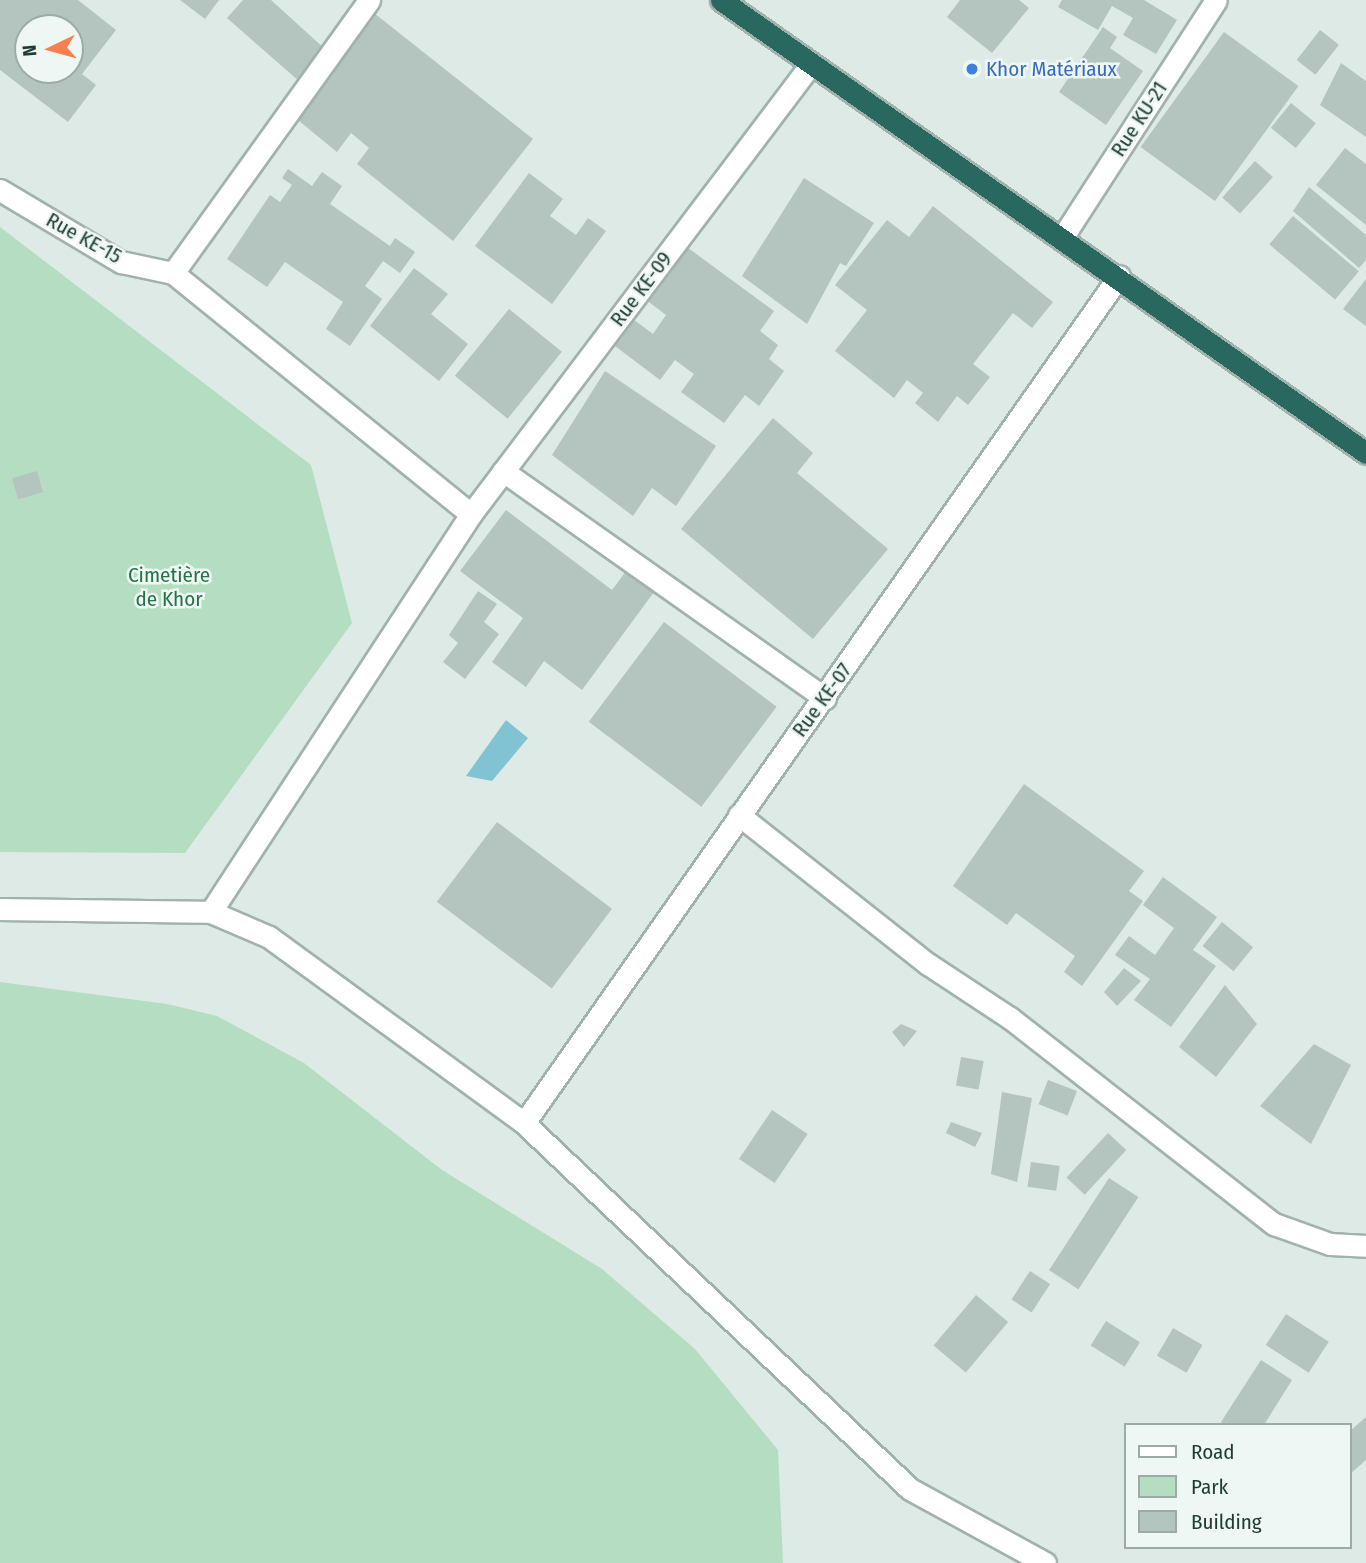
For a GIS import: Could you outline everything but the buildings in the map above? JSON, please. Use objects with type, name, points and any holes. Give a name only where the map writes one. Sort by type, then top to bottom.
[{"type":"highway","points":[[721,0],[1119,276],[1366,453]]},
{"type":"street","points":[[369,0],[173,273],[471,514]]},
{"type":"street","name":"Rue KU-21","points":[[1062,238],[1216,0]]},
{"type":"street","name":"Rue KE-09","points":[[211,912],[471,514],[811,64]]},
{"type":"street","name":"Rue KE-15","points":[[0,190],[121,262],[173,273]]},
{"type":"street","name":"Rue KE-07","points":[[524,1123],[1119,276]]},
{"type":"street","points":[[503,471],[825,698]]},
{"type":"street","points":[[739,815],[928,964],[1000,1012],[1274,1224],[1329,1244],[1366,1246]]},
{"type":"street","points":[[0,909],[211,912],[268,937],[524,1123],[910,1489],[1045,1563]]},
{"type":"green space","name":"Cimetière de Khor","points":[[0,227],[311,465],[352,623],[185,853],[0,852]]},
{"type":"green space","points":[[0,982],[167,1004],[217,1016],[304,1063],[442,1170],[602,1269],[695,1349],[778,1450],[783,1563],[0,1563]]},
{"type":"water","points":[[506,720],[528,738],[492,781],[466,776]]},
{"type":"place","name":"Khor Matériaux","points":[[972,69]]}]
